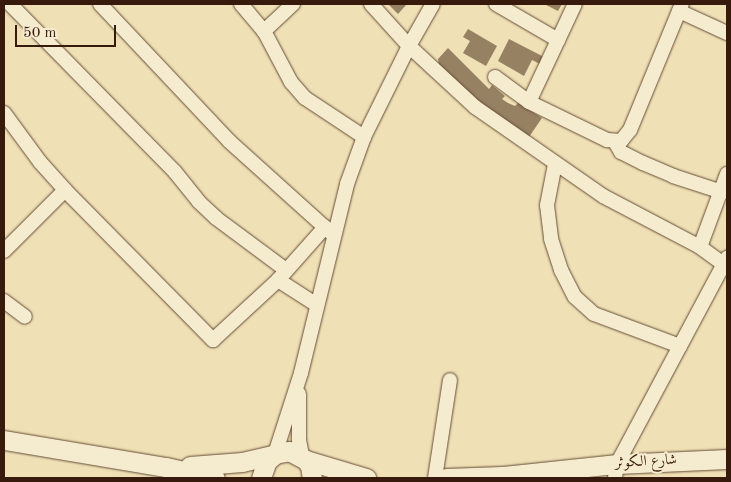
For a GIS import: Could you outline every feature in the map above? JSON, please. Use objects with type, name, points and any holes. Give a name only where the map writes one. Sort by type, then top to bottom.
[{"type":"main road","points":[[4,440],[166,467],[215,478]]},
{"type":"main road","points":[[166,467],[219,465],[289,451],[304,458],[366,478]]},
{"type":"main road","points":[[261,478],[262,468],[274,454]]},
{"type":"main road","points":[[304,458],[310,466],[312,478]]},
{"type":"main road","name":"شارع الكوثر","points":[[446,478],[616,471],[727,460]]},
{"type":"street","points":[[10,4],[175,172],[199,202],[317,304]]},
{"type":"street","points":[[100,4],[229,141],[329,231]]},
{"type":"street","points":[[241,4],[264,31],[290,82],[305,98],[364,137]]},
{"type":"street","points":[[264,31],[293,4]]},
{"type":"street","points":[[371,4],[409,46],[475,107],[603,196],[700,247],[724,267],[680,346],[616,471]]},
{"type":"street","points":[[274,454],[301,373],[317,304],[329,231],[364,137],[409,46],[433,4]]},
{"type":"street","points":[[496,4],[558,40]]},
{"type":"street","points":[[529,102],[575,4]]},
{"type":"street","points":[[615,142],[621,141],[630,130],[681,8],[727,33]]},
{"type":"street","points":[[495,77],[529,102],[615,142],[621,152],[672,176],[722,192]]},
{"type":"street","points":[[4,113],[40,162],[65,190],[213,340],[329,231]]},
{"type":"street","points":[[555,164],[547,205],[551,239],[561,270],[575,297],[594,314],[680,346]]},
{"type":"street","points":[[700,247],[722,192],[727,174]]},
{"type":"street","points":[[4,252],[65,190]]},
{"type":"street","points":[[4,301],[25,317]]},
{"type":"street","points":[[301,373],[298,420],[304,458]]},
{"type":"street","points":[[435,478],[450,380]]},
{"type":"building","points":[[388,4],[407,4],[398,14]]},
{"type":"building","points":[[544,4],[562,4],[558,11]]},
{"type":"building","points":[[468,29],[497,46],[486,66],[463,53],[470,41],[463,37]]},
{"type":"building","points":[[509,39],[544,57],[540,64],[532,60],[524,76],[498,61]]},
{"type":"building","points":[[448,48],[489,89],[492,85],[505,96],[502,99],[515,106],[518,103],[542,118],[529,137],[497,118],[439,66],[438,59]]}]
